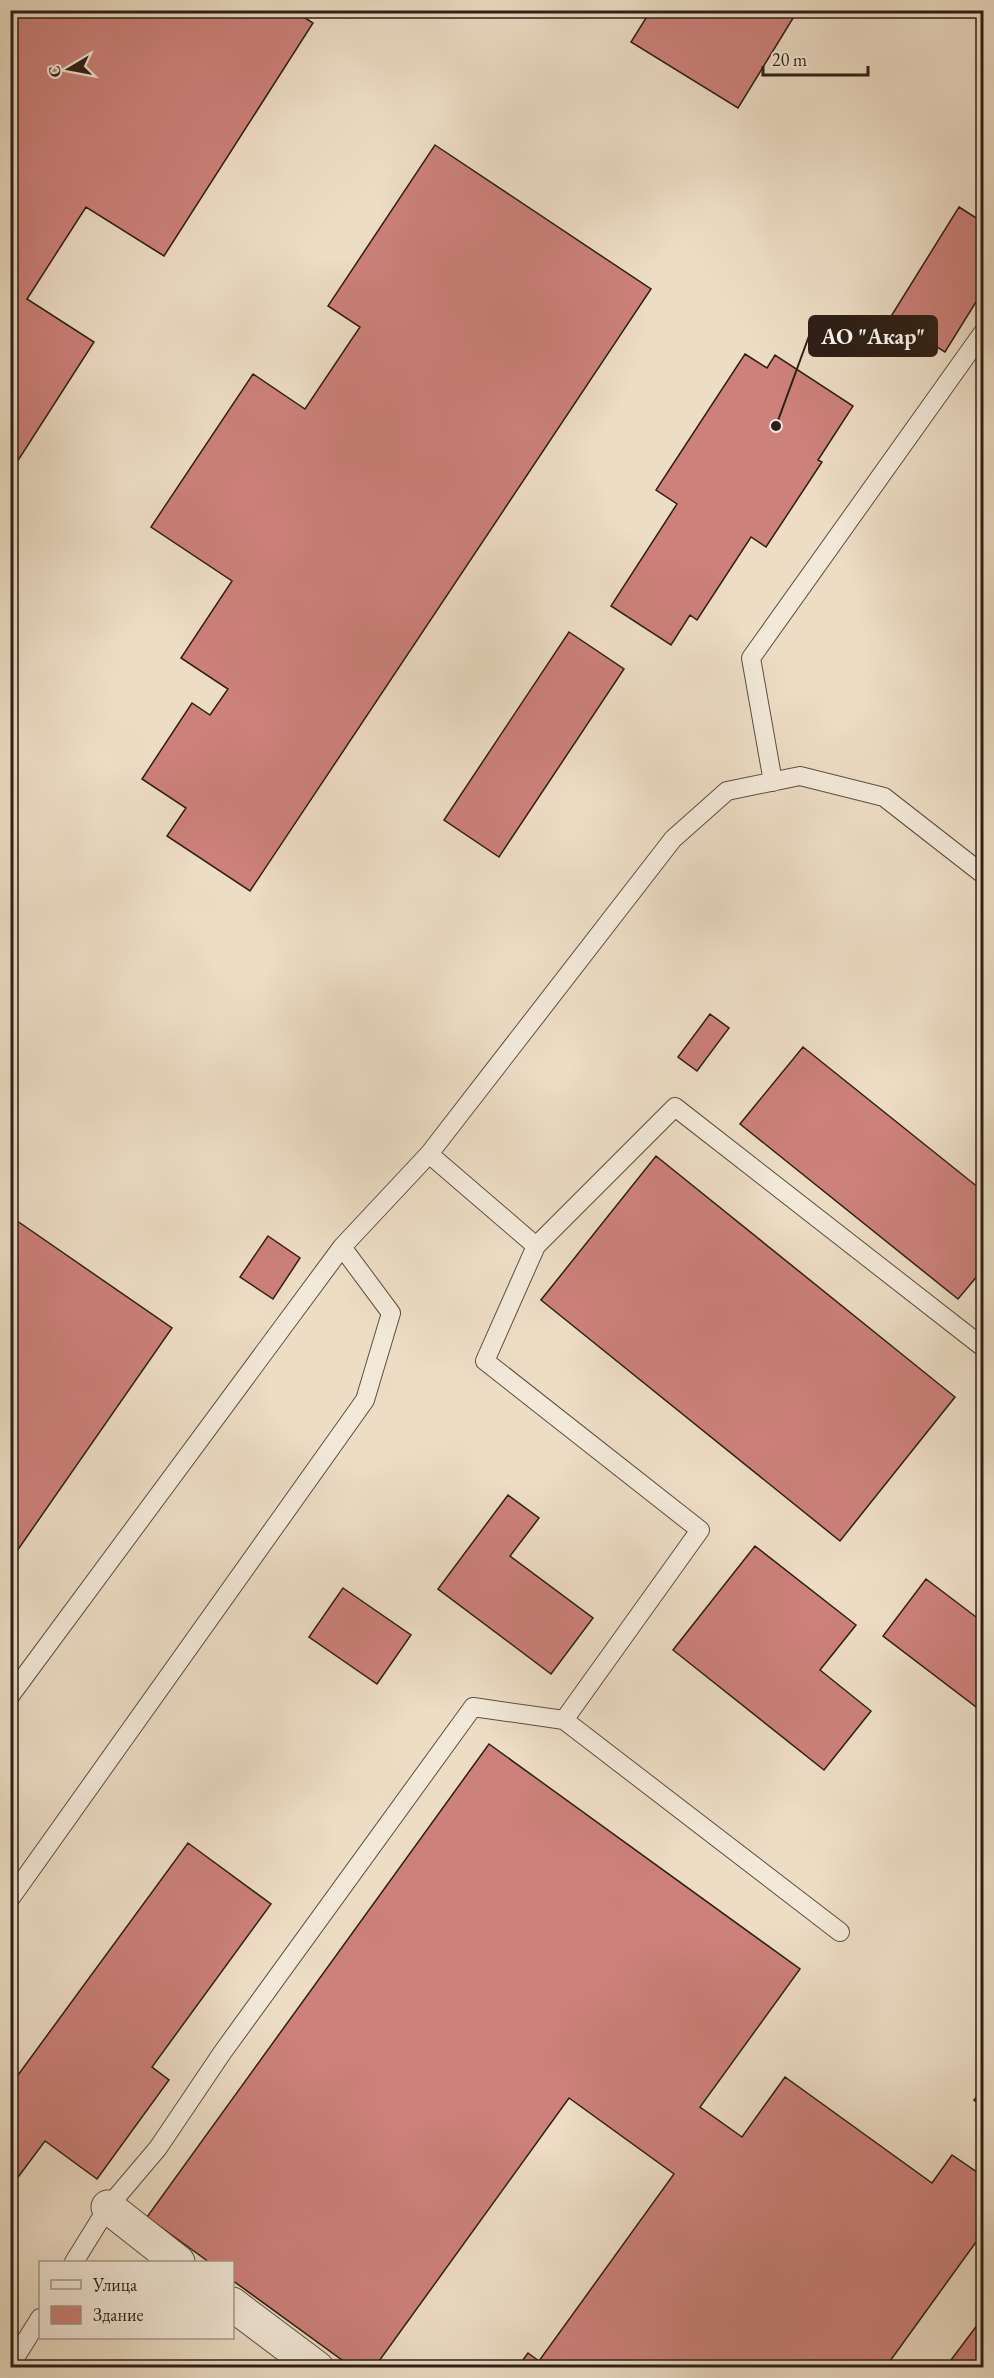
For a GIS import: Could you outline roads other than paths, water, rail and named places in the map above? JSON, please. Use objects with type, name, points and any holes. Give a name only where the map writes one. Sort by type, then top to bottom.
[{"type":"street","points":[[108,2207],[177,2261]]},
{"type":"street","points":[[234,2305],[317,2367]]},
{"type":"lane","points":[[773,782],[751,658],[984,331]]},
{"type":"lane","points":[[10,1696],[342,1247],[429,1154],[673,838],[727,791],[800,776],[884,797],[984,875]]},
{"type":"lane","points":[[564,1720],[700,1530],[485,1361],[536,1246],[675,1107],[984,1348]]},
{"type":"lane","points":[[429,1154],[536,1246]]},
{"type":"lane","points":[[10,1899],[365,1400],[391,1313],[342,1247]]},
{"type":"lane","points":[[75,2261],[108,2207],[158,2148],[222,2053],[473,1707],[564,1720],[840,1932]]},
{"type":"lane","points":[[10,2366],[39,2320]]},
{"type":"place","name":"АО \"Акар\"","points":[[776,426]]}]
